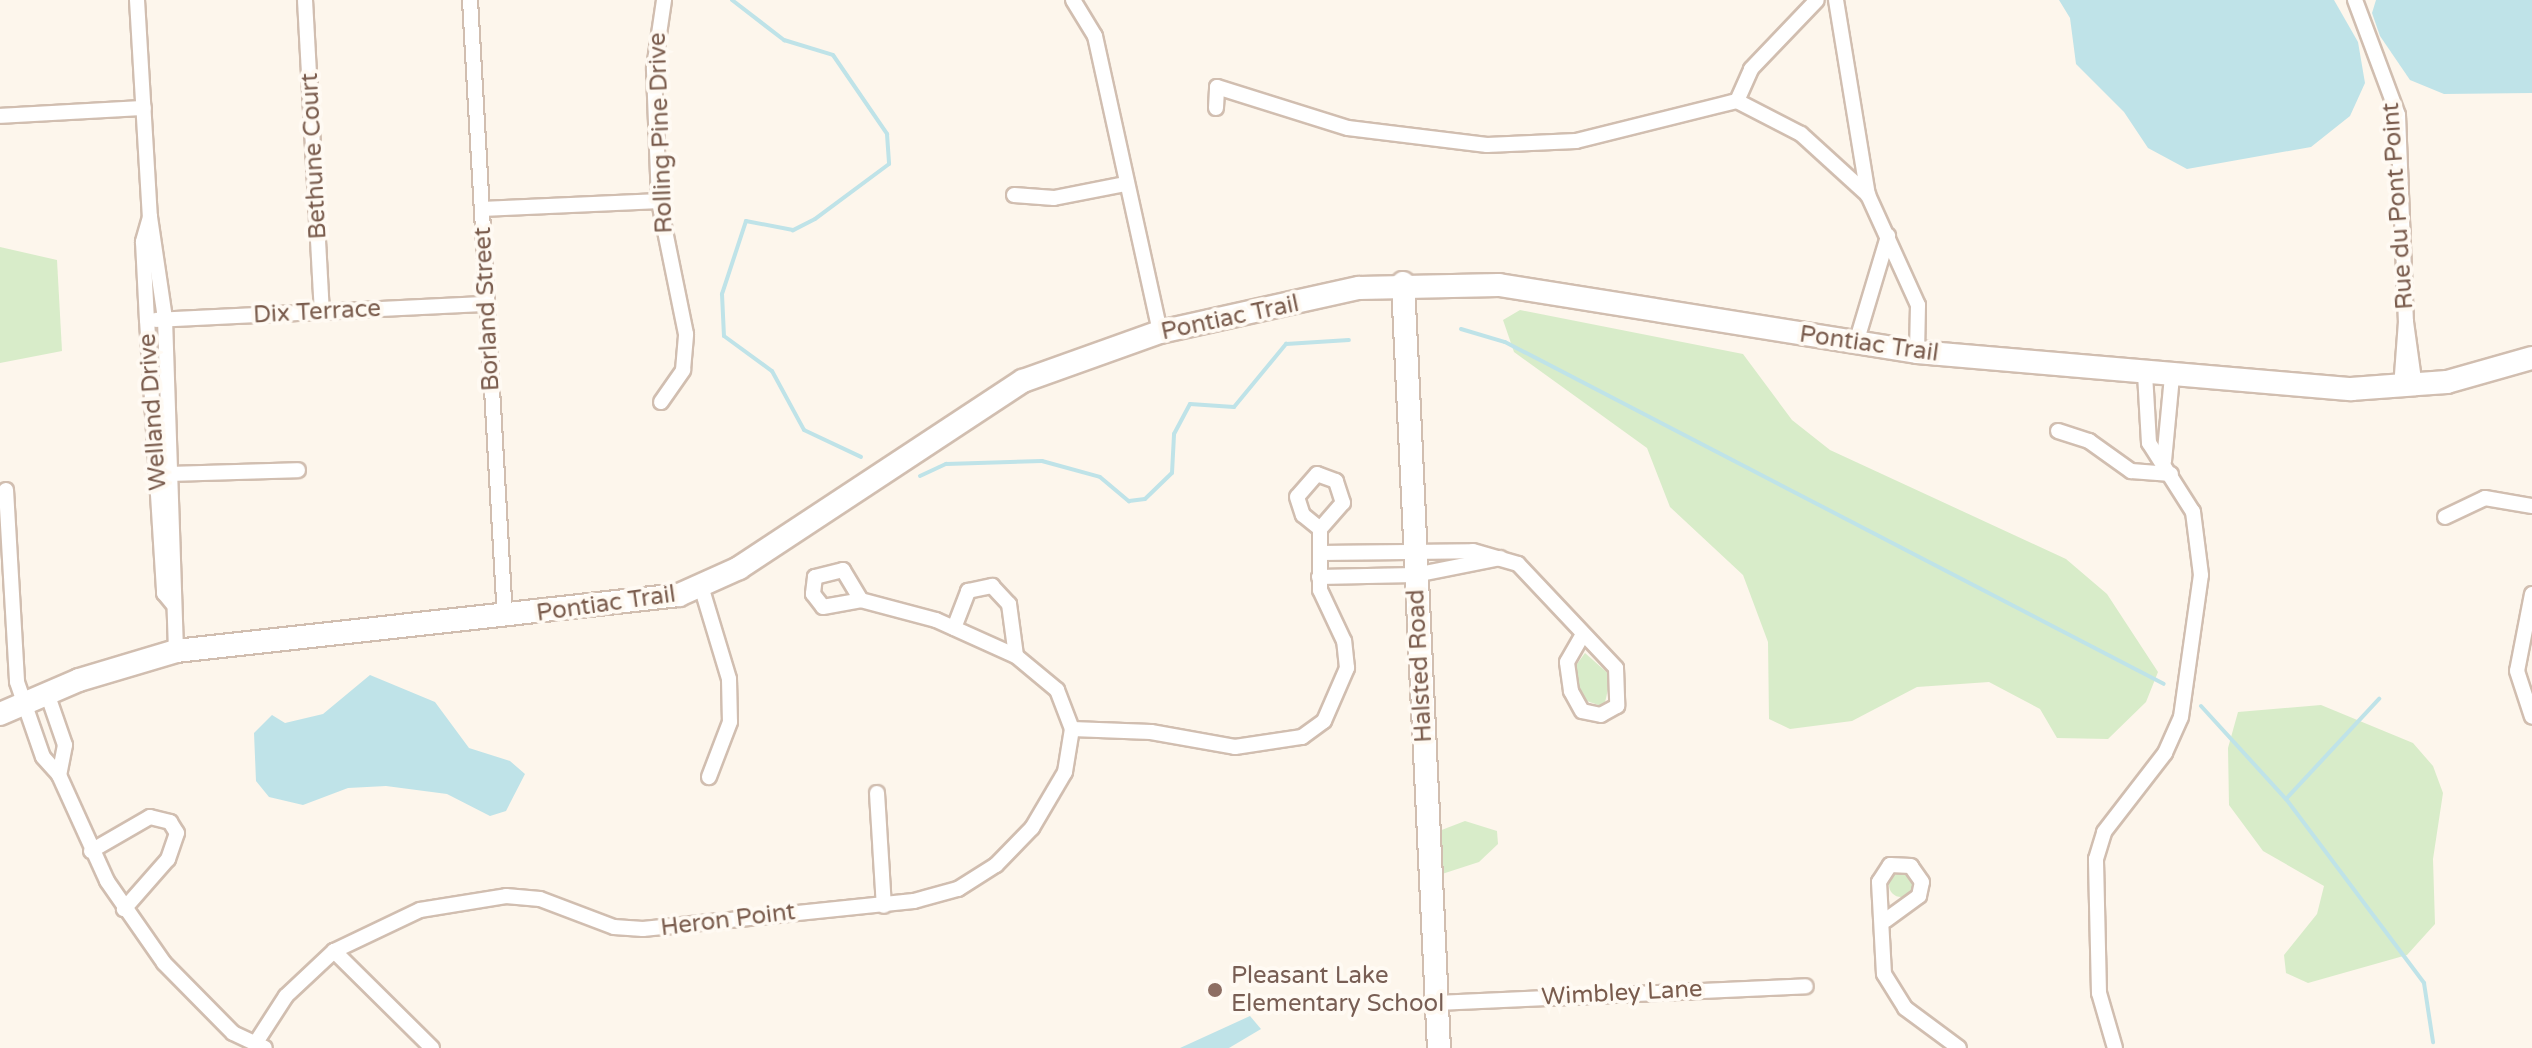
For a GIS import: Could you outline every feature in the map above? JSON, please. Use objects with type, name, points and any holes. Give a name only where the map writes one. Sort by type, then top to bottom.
[{"type":"main road","name":"Pontiac Trail","points":[[0,714],[47,693],[176,651],[648,603],[701,586],[772,547],[1023,381],[1160,332],[1403,283],[1499,285],[1917,352],[2172,377],[2408,387],[2532,358]]},
{"type":"main road","name":"Halsted Road","points":[[1403,283],[1439,1048]]},
{"type":"street","name":"Welland Drive","points":[[137,0],[150,217],[165,319],[174,474],[173,604],[176,651]]},
{"type":"street","name":"Bethune Court","points":[[305,0],[322,312]]},
{"type":"street","name":"Borland Street","points":[[470,0],[505,618]]},
{"type":"street","name":"Rolling Pine Drive","points":[[661,402],[683,370],[686,334],[659,201],[654,68],[664,0]]},
{"type":"street","points":[[1073,0],[1095,36],[1125,184],[1160,332]]},
{"type":"street","points":[[1737,101],[1751,69],[1817,0]]},
{"type":"street","points":[[1836,0],[1868,195],[1918,305],[1917,352]]},
{"type":"street","name":"Rue du Pont Point","points":[[2355,0],[2398,115],[2408,387]]},
{"type":"street","points":[[1216,108],[1217,87],[1348,128],[1487,145],[1576,141],[1737,101],[1801,134],[1868,195]]},
{"type":"street","points":[[0,116],[144,108]]},
{"type":"street","points":[[1014,195],[1054,198],[1125,184]]},
{"type":"street","points":[[483,209],[659,201]]},
{"type":"street","name":"Welland Drive","points":[[150,217],[143,242],[147,320],[164,593],[173,604]]},
{"type":"street","points":[[1856,343],[1888,236]]},
{"type":"street","name":"Dix Terrace","points":[[147,320],[487,304]]},
{"type":"street","points":[[2115,1048],[2099,993],[2096,859],[2104,832],[2165,753],[2181,717],[2198,603],[2200,537],[2167,468],[2149,443],[2145,374]]},
{"type":"street","points":[[2167,468],[2172,377]]},
{"type":"street","points":[[2058,431],[2089,441],[2131,471],[2167,468]]},
{"type":"street","points":[[157,475],[298,470]]},
{"type":"street","points":[[6,490],[5,545],[21,705],[59,775],[91,851],[124,909],[196,1000],[260,1046]]},
{"type":"street","points":[[2445,517],[2485,498],[2532,506]]},
{"type":"street","points":[[861,600],[954,628],[1016,656],[1057,690],[1072,729],[1151,732],[1208,747],[1302,737],[1324,721],[1347,668],[1319,577],[1320,529]]},
{"type":"street","points":[[1320,553],[1414,564],[1473,551],[1518,564],[1619,676],[1617,706],[1601,715],[1582,711],[1571,691],[1567,662],[1582,636]]},
{"type":"street","points":[[1319,577],[1414,564],[1500,558]]},
{"type":"street","points":[[701,586],[729,679],[730,722],[709,777]]},
{"type":"street","points":[[954,628],[968,591],[992,586],[1009,604],[1016,656]]},
{"type":"street","points":[[2532,594],[2526,652],[2518,689],[2532,717]]},
{"type":"street","points":[[47,693],[65,745],[59,775]]},
{"type":"street","name":"Heron Point","points":[[260,1046],[286,996],[334,951],[420,910],[506,896],[540,899],[614,927],[643,929],[884,906],[958,889],[996,865],[1053,796],[1072,729]]},
{"type":"street","points":[[877,793],[884,906]]},
{"type":"street","points":[[91,851],[150,817],[170,822],[177,833],[168,859],[124,909]]},
{"type":"street","points":[[1886,920],[1884,974],[1894,995],[1959,1048]]},
{"type":"street","points":[[334,951],[432,1048]]},
{"type":"street","name":"Wimbley Lane","points":[[1438,1003],[1806,986]]},
{"type":"green space","points":[[0,247],[57,260],[62,351],[0,363]]},
{"type":"green space","points":[[1520,310],[1743,354],[1792,420],[1830,450],[2066,559],[2107,594],[2158,672],[2146,702],[2108,739],[2057,738],[2040,709],[1989,682],[1917,687],[1852,721],[1790,729],[1769,719],[1768,642],[1743,575],[1670,507],[1647,448],[1514,352],[1503,320]]},
{"type":"green space","points":[[1585,653],[1611,676],[1604,707],[1581,699],[1574,668]]},
{"type":"green space","points":[[2321,705],[2413,743],[2433,766],[2443,793],[2433,859],[2435,924],[2407,955],[2308,983],[2286,973],[2284,955],[2317,914],[2324,886],[2263,851],[2229,805],[2228,748],[2238,712]]},
{"type":"green space","points":[[1465,821],[1497,831],[1498,844],[1479,862],[1442,874],[1439,831]]},
{"type":"green space","points":[[1901,873],[1910,876],[1913,885],[1910,894],[1901,897],[1892,894],[1889,885],[1892,876]]},
{"type":"water","points":[[2059,0],[2334,0],[2358,42],[2365,83],[2350,116],[2311,147],[2187,169],[2148,148],[2124,112],[2076,64],[2070,18]]},
{"type":"water","points":[[2376,0],[2532,0],[2532,93],[2444,94],[2410,80],[2380,36],[2372,13]]},
{"type":"water","points":[[370,675],[435,702],[469,748],[510,761],[525,774],[506,811],[490,816],[447,794],[386,786],[348,788],[303,805],[269,797],[256,781],[254,733],[272,715],[285,723],[323,714]]},
{"type":"water","points":[[1250,1016],[1261,1029],[1229,1048],[1180,1048]]},
{"type":"waterway","points":[[732,0],[784,40],[833,55],[887,134],[889,164],[815,219],[793,230],[746,221],[722,294],[724,336],[772,371],[804,430],[861,457]]},
{"type":"waterway","points":[[1461,329],[1505,342],[2164,684]]},
{"type":"waterway","points":[[920,476],[946,464],[1042,461],[1100,477],[1129,501],[1145,499],[1172,473],[1174,434],[1190,404],[1234,407],[1286,344],[1349,340]]},
{"type":"waterway","points":[[2286,799],[2379,699]]},
{"type":"waterway","points":[[2201,706],[2286,799],[2424,983],[2433,1042]]},
{"type":"place","name":"Pleasant Lake Elementary School","points":[[1215,990]]}]
